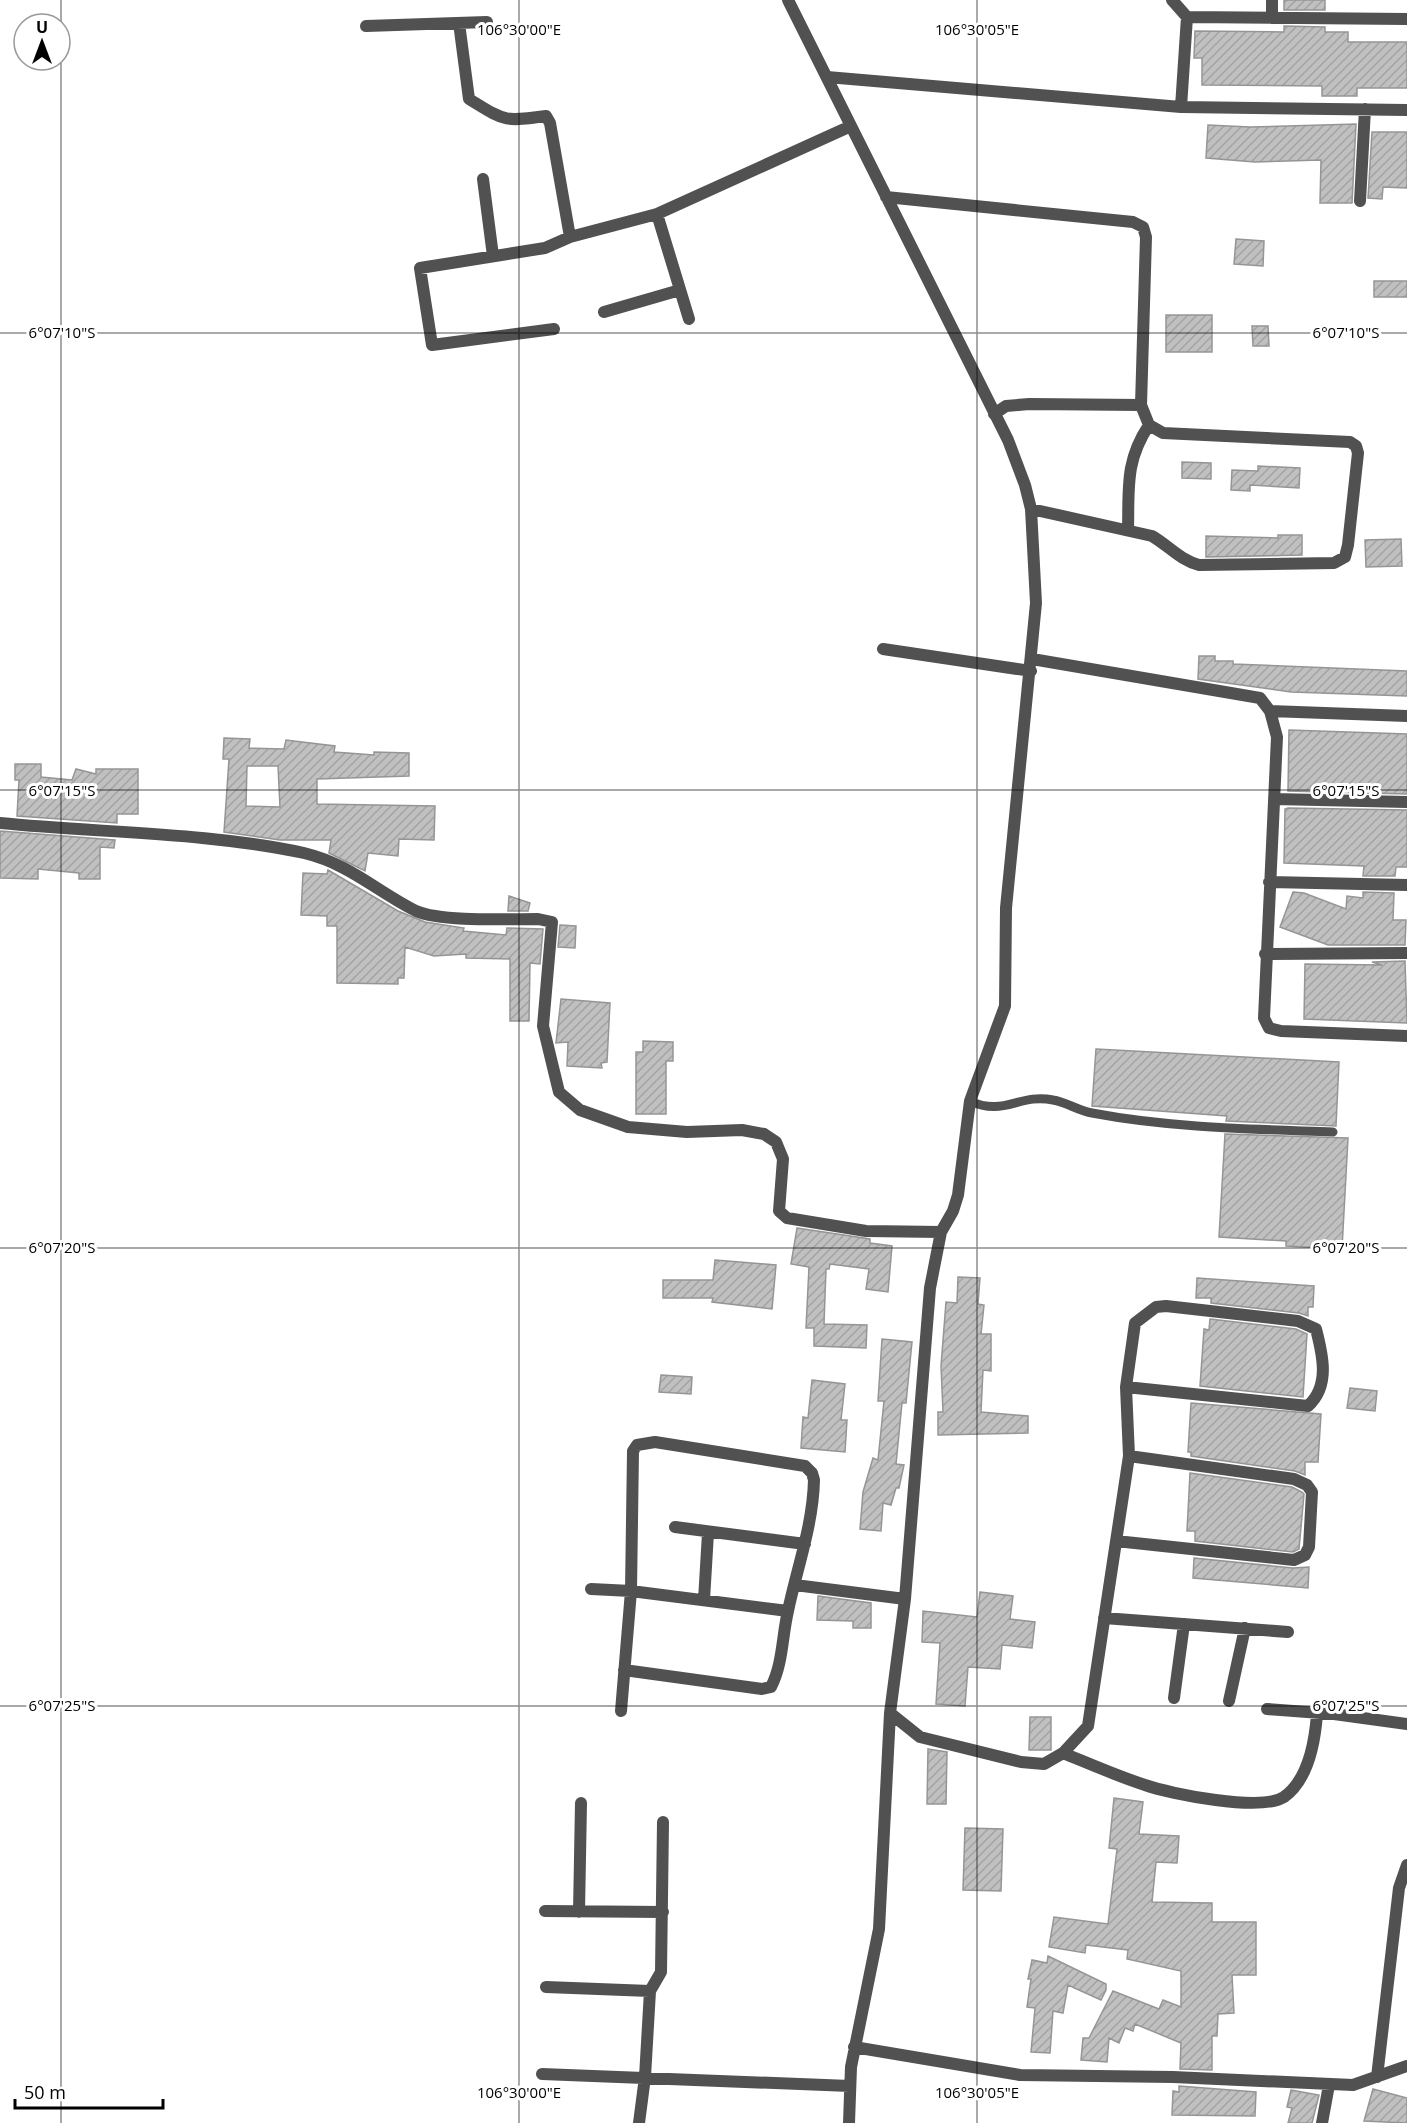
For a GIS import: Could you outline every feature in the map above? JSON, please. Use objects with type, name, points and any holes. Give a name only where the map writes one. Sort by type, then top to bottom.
[{"type":"street","points":[[788,0],[1008,440],[1025,485],[1031,509],[1036,603],[1032,665],[1006,908],[1005,1006],[970,1101],[958,1195],[953,1211],[941,1232],[930,1288],[905,1599],[890,1713],[879,1929],[854,2047],[849,2123]]},
{"type":"street","points":[[1172,0],[1187,17],[1181,106]]},
{"type":"street","points":[[1272,0],[1272,18]]},
{"type":"street","points":[[1187,17],[1407,19]]},
{"type":"street","points":[[459,22],[469,99],[501,118],[512,121],[546,116],[550,123],[570,237]]},
{"type":"street","points":[[366,26],[488,22]]},
{"type":"street","points":[[827,77],[1181,106],[1407,110]]},
{"type":"street","points":[[1360,201],[1365,109]]},
{"type":"street","points":[[554,329],[432,345],[420,268],[544,248],[570,237],[657,214],[851,126]]},
{"type":"street","points":[[483,179],[493,256]]},
{"type":"street","points":[[886,197],[1133,222],[1143,227],[1146,237],[1141,405],[1149,425],[1163,433],[1350,442],[1356,446],[1358,453],[1348,545],[1345,557],[1334,563],[1199,565],[1182,560],[1170,546],[1152,536],[1031,509]]},
{"type":"street","points":[[657,214],[689,319]]},
{"type":"street","points":[[604,312],[680,290]]},
{"type":"street","points":[[994,414],[1006,406],[1029,404],[1141,405]]},
{"type":"street","points":[[1128,530],[1131,464],[1136,445],[1149,425]]},
{"type":"street","points":[[883,649],[1032,665],[1260,698],[1270,711],[1277,737],[1263,1006],[1269,1028],[1281,1031],[1407,1036]]},
{"type":"street","points":[[1270,711],[1407,717]]},
{"type":"street","points":[[1274,800],[1407,802]]},
{"type":"street","points":[[0,823],[199,840],[302,853],[333,861],[417,911],[438,918],[538,919],[552,922],[543,1026],[556,1086],[559,1092],[580,1110],[628,1127],[687,1132],[742,1130],[764,1134],[776,1142],[783,1159],[779,1211],[787,1218],[866,1231],[941,1232]]},
{"type":"street","points":[[1269,882],[1407,885]]},
{"type":"street","points":[[1266,954],[1407,954]]},
{"type":"street","points":[[890,1713],[920,1737],[975,1752],[1044,1764],[1063,1753],[1088,1726],[1129,1456],[1126,1387],[1135,1323],[1156,1307],[1298,1321],[1316,1329],[1321,1347],[1323,1382],[1319,1397],[1308,1406],[1126,1387]]},
{"type":"street","points":[[621,1711],[624,1670],[631,1591],[633,1451],[644,1442],[655,1442],[805,1466],[812,1473],[814,1484],[805,1544],[788,1611],[776,1677],[771,1687],[762,1689],[624,1670]]},
{"type":"street","points":[[1116,1541],[1294,1560],[1305,1555],[1309,1547],[1312,1492],[1307,1485],[1294,1479],[1129,1456]]},
{"type":"street","points":[[675,1527],[805,1544]]},
{"type":"street","points":[[704,1600],[708,1533]]},
{"type":"street","points":[[795,1585],[905,1599]]},
{"type":"street","points":[[591,1589],[631,1591],[788,1611]]},
{"type":"street","points":[[1104,1618],[1288,1632]]},
{"type":"street","points":[[1174,1698],[1184,1624]]},
{"type":"street","points":[[1229,1701],[1245,1628]]},
{"type":"street","points":[[1267,1709],[1407,1724]]},
{"type":"street","points":[[1063,1753],[1146,1786],[1245,1804],[1269,1803],[1283,1797],[1296,1784],[1315,1735],[1317,1714]]},
{"type":"street","points":[[579,1912],[581,1803]]},
{"type":"street","points":[[639,2123],[645,2077],[650,1991],[661,1972],[663,1822]]},
{"type":"street","points":[[1377,2077],[1399,1887],[1407,1865]]},
{"type":"street","points":[[544,1911],[663,1912]]},
{"type":"street","points":[[546,1987],[650,1991]]},
{"type":"street","points":[[854,2047],[1020,2075],[1173,2077],[1353,2085],[1407,2066]]},
{"type":"street","points":[[542,2074],[850,2086]]},
{"type":"street","points":[[1322,2123],[1329,2085]]},
{"type":"lane","points":[[970,1101],[983,1107],[998,1108],[1023,1099],[1053,1100],[1090,1113],[1193,1125],[1333,1132]]},
{"type":"building","points":[[1284,0],[1325,0],[1325,10],[1284,10]]},
{"type":"building","points":[[1284,26],[1325,27],[1325,32],[1348,32],[1348,42],[1407,42],[1407,88],[1357,88],[1357,96],[1322,96],[1322,86],[1202,85],[1202,58],[1194,58],[1195,31],[1284,32]]},
{"type":"building","points":[[1356,124],[1352,203],[1320,203],[1321,160],[1255,162],[1206,158],[1208,125],[1250,127]]},
{"type":"building","points":[[1372,132],[1407,132],[1407,188],[1383,187],[1382,199],[1368,198]]},
{"type":"building","points":[[1236,239],[1264,241],[1263,266],[1234,264]]},
{"type":"building","points":[[1374,281],[1407,281],[1407,297],[1374,297]]},
{"type":"building","points":[[1166,315],[1212,315],[1212,352],[1166,352]]},
{"type":"building","points":[[1252,326],[1268,326],[1269,346],[1253,346]]},
{"type":"building","points":[[1182,462],[1211,463],[1211,479],[1182,478]]},
{"type":"building","points":[[1258,466],[1300,468],[1299,488],[1250,485],[1250,491],[1231,490],[1232,470],[1258,471]]},
{"type":"building","points":[[1278,535],[1302,535],[1302,555],[1206,557],[1206,536],[1278,538]]},
{"type":"building","points":[[1401,539],[1402,566],[1366,567],[1365,540]]},
{"type":"building","points":[[1199,656],[1215,656],[1215,661],[1233,661],[1233,664],[1407,671],[1407,696],[1291,692],[1198,679]]},
{"type":"building","points":[[1289,730],[1407,734],[1407,794],[1288,791]]},
{"type":"building","points":[[224,738],[250,739],[249,748],[284,749],[286,740],[335,746],[334,752],[374,755],[374,752],[409,753],[409,776],[317,779],[317,804],[435,806],[434,840],[399,839],[398,856],[368,853],[365,871],[329,853],[331,840],[280,840],[224,832],[229,759],[223,759]],"holes":[[[247,766],[278,766],[280,807],[246,806]]]},
{"type":"building","points":[[15,764],[41,764],[41,777],[72,780],[76,769],[96,774],[96,769],[138,769],[138,814],[117,814],[117,823],[17,816],[19,780],[15,780]]},
{"type":"building","points":[[1285,809],[1407,810],[1407,867],[1396,867],[1395,876],[1363,876],[1364,866],[1284,863]]},
{"type":"building","points":[[0,831],[115,840],[114,848],[100,847],[100,879],[79,879],[79,873],[38,869],[38,879],[0,878]]},
{"type":"building","points":[[328,870],[398,911],[425,922],[464,928],[463,931],[506,935],[507,928],[543,929],[540,964],[530,963],[529,1021],[510,1021],[510,959],[466,958],[466,954],[434,956],[405,947],[404,978],[398,978],[398,984],[337,983],[337,926],[327,926],[327,916],[301,915],[303,873],[327,874]]},
{"type":"building","points":[[1293,892],[1304,893],[1346,909],[1347,896],[1363,898],[1363,892],[1394,893],[1393,920],[1406,920],[1405,945],[1328,945],[1280,927]]},
{"type":"building","points":[[509,896],[530,903],[528,911],[508,911]]},
{"type":"building","points":[[560,925],[576,926],[575,948],[558,947]]},
{"type":"building","points":[[1405,961],[1407,1023],[1304,1019],[1305,964],[1382,965],[1372,962]]},
{"type":"building","points":[[561,999],[610,1003],[607,1062],[601,1063],[602,1068],[567,1066],[568,1042],[556,1043]]},
{"type":"building","points":[[643,1041],[673,1042],[673,1061],[666,1061],[666,1114],[636,1114],[636,1052],[643,1052]]},
{"type":"building","points":[[1096,1049],[1339,1062],[1336,1126],[1226,1121],[1227,1116],[1092,1106]]},
{"type":"building","points":[[1225,1134],[1348,1138],[1342,1249],[1286,1246],[1286,1241],[1219,1237]]},
{"type":"building","points":[[797,1228],[870,1239],[870,1243],[892,1246],[888,1292],[866,1289],[869,1269],[830,1264],[829,1269],[826,1269],[824,1324],[867,1325],[866,1348],[814,1346],[814,1328],[806,1328],[809,1267],[791,1264]]},
{"type":"building","points":[[715,1260],[776,1265],[772,1309],[712,1302],[713,1298],[663,1298],[663,1280],[713,1280]]},
{"type":"building","points":[[958,1277],[980,1278],[978,1304],[984,1305],[981,1334],[991,1334],[991,1371],[983,1370],[981,1412],[1028,1416],[1028,1433],[938,1435],[938,1412],[943,1412],[941,1366],[946,1302],[957,1303]]},
{"type":"building","points":[[1197,1278],[1314,1286],[1313,1307],[1308,1307],[1308,1316],[1211,1303],[1211,1298],[1196,1298]]},
{"type":"building","points":[[1210,1319],[1296,1329],[1307,1334],[1303,1397],[1200,1386],[1204,1329],[1209,1330]]},
{"type":"building","points":[[882,1339],[912,1342],[906,1403],[902,1403],[896,1464],[904,1465],[899,1488],[896,1488],[891,1505],[883,1503],[881,1531],[860,1529],[863,1492],[873,1458],[878,1460],[884,1401],[878,1401]]},
{"type":"building","points":[[661,1375],[692,1377],[691,1394],[659,1392]]},
{"type":"building","points":[[812,1380],[845,1384],[841,1420],[847,1420],[845,1452],[801,1448],[803,1417],[808,1418]]},
{"type":"building","points":[[1350,1388],[1377,1391],[1375,1411],[1347,1408]]},
{"type":"building","points":[[1191,1403],[1321,1414],[1318,1462],[1305,1462],[1305,1475],[1295,1471],[1191,1456],[1191,1452],[1188,1452]]},
{"type":"building","points":[[1190,1473],[1292,1487],[1302,1492],[1304,1494],[1299,1549],[1293,1552],[1195,1541],[1195,1531],[1187,1531]]},
{"type":"building","points":[[1194,1558],[1293,1568],[1309,1567],[1308,1588],[1193,1578]]},
{"type":"building","points":[[980,1592],[1013,1596],[1010,1619],[1035,1622],[1032,1648],[1002,1645],[1000,1669],[968,1667],[965,1706],[936,1704],[940,1643],[922,1642],[923,1611],[977,1617]]},
{"type":"building","points":[[818,1596],[871,1603],[871,1628],[853,1628],[853,1621],[817,1620]]},
{"type":"building","points":[[1030,1717],[1051,1717],[1051,1750],[1029,1750]]},
{"type":"building","points":[[928,1749],[947,1752],[946,1804],[927,1804]]},
{"type":"building","points":[[1114,1798],[1143,1802],[1139,1834],[1179,1836],[1177,1863],[1156,1862],[1152,1902],[1212,1903],[1212,1922],[1256,1922],[1256,1975],[1232,1975],[1234,2013],[1218,2014],[1217,2036],[1212,2036],[1212,2070],[1180,2069],[1181,2043],[1135,2024],[1133,2031],[1125,2028],[1119,2043],[1109,2038],[1107,2062],[1081,2060],[1083,2038],[1089,2038],[1113,1991],[1159,2009],[1163,2000],[1181,2007],[1181,1971],[1127,1959],[1128,1950],[1086,1945],[1085,1953],[1049,1947],[1054,1917],[1108,1924],[1117,1849],[1109,1848]]},
{"type":"building","points":[[965,1828],[1003,1829],[1001,1891],[963,1890]]},
{"type":"building","points":[[1048,1956],[1106,1984],[1106,1990],[1101,2000],[1068,1985],[1063,2013],[1053,2011],[1050,2053],[1031,2052],[1035,2008],[1027,2007],[1031,1979],[1028,1979],[1032,1960],[1047,1963]]},
{"type":"building","points":[[1179,2086],[1256,2092],[1255,2116],[1172,2115],[1173,2091],[1179,2092]]},
{"type":"building","points":[[1373,2089],[1407,2098],[1407,2123],[1364,2121]]},
{"type":"building","points":[[1291,2090],[1319,2095],[1312,2123],[1288,2123],[1292,2108],[1287,2107]]}]
